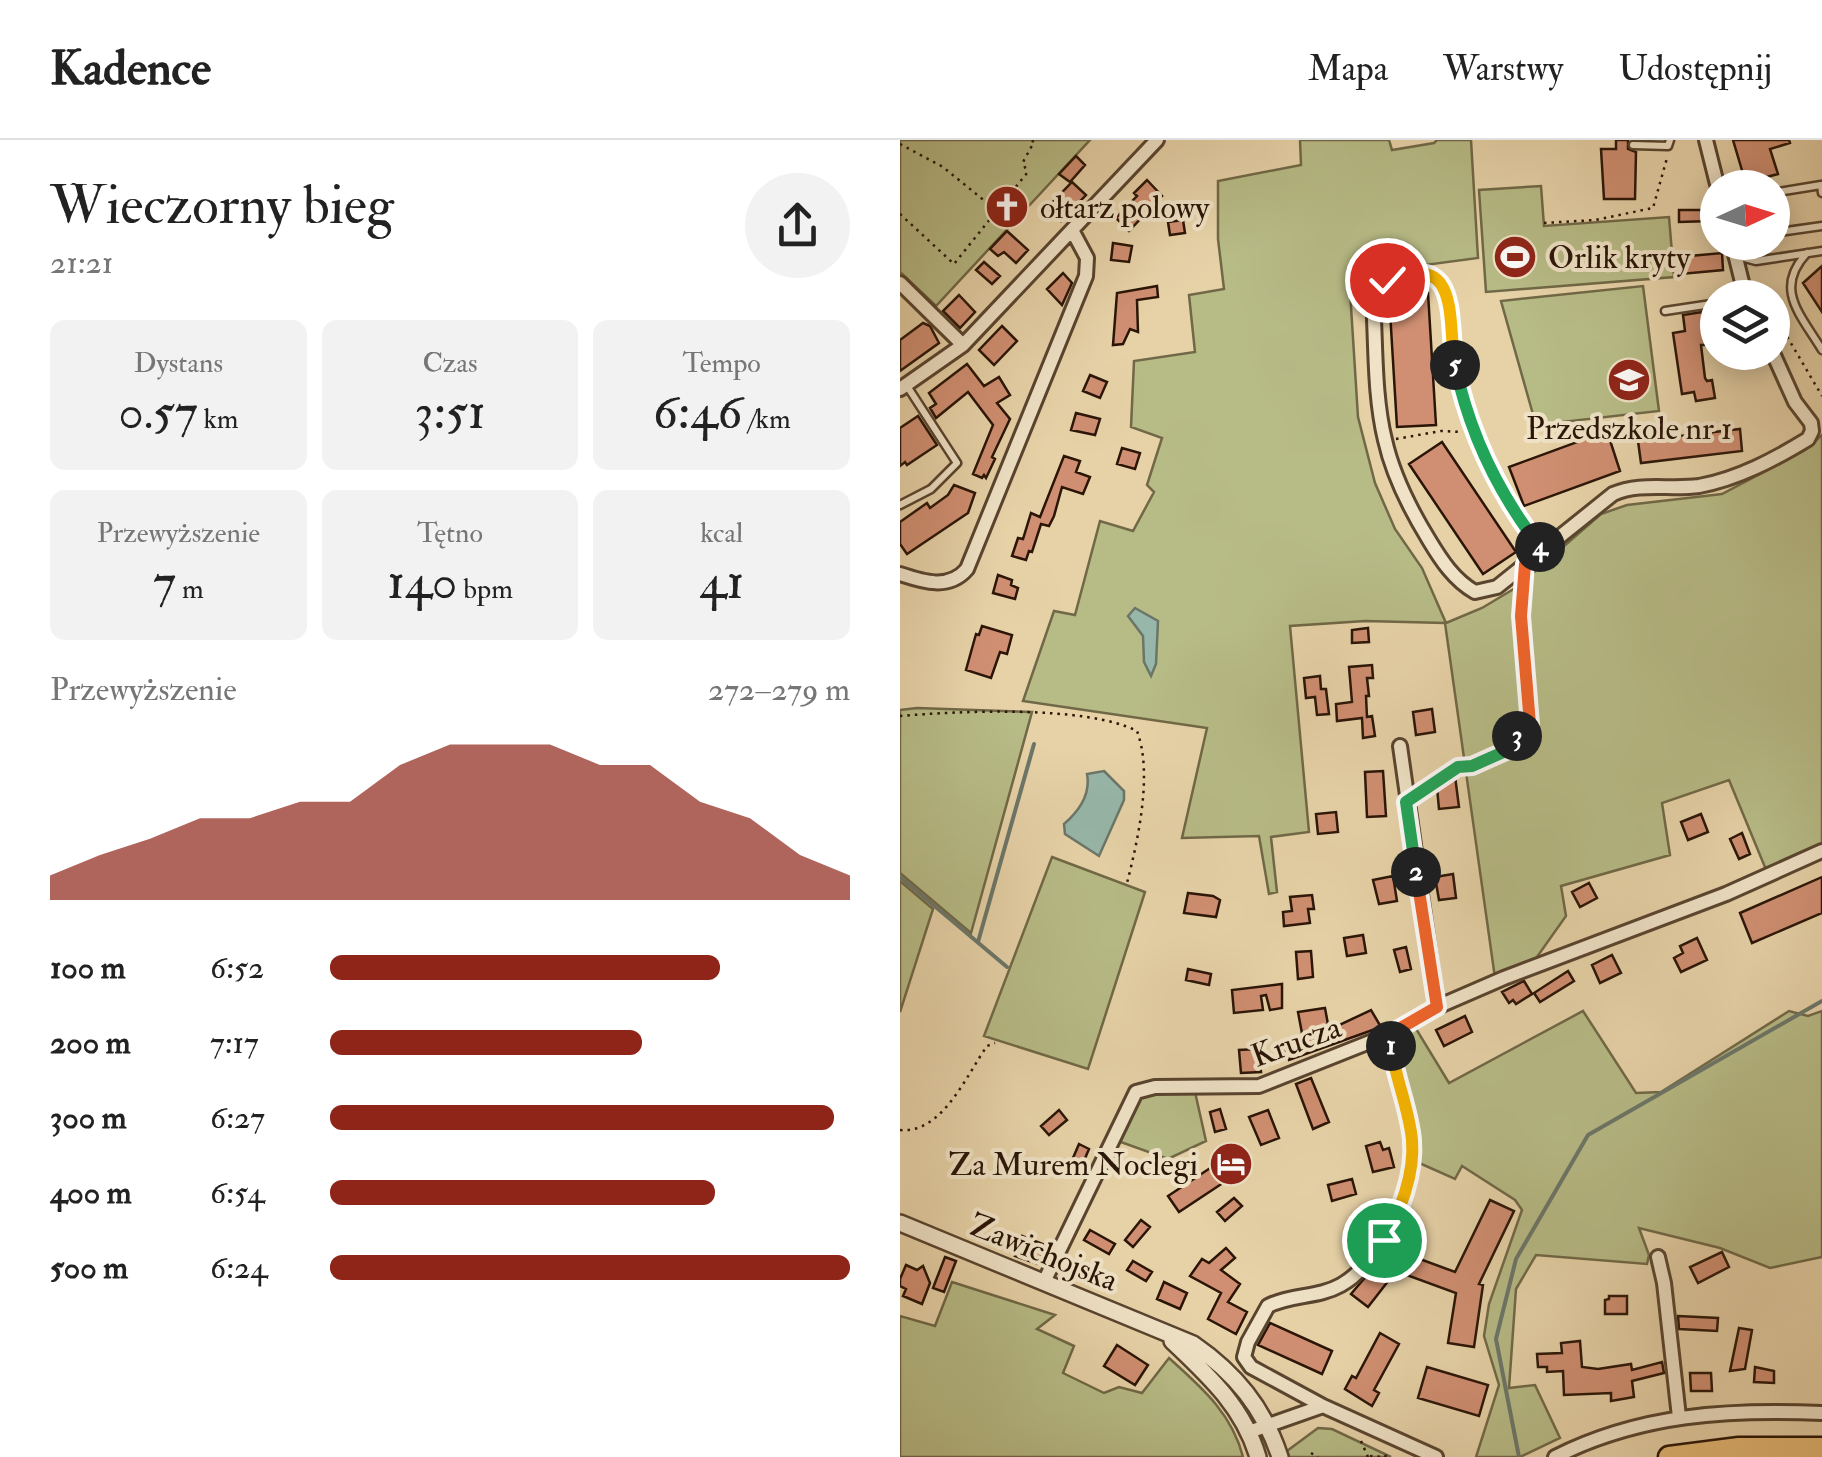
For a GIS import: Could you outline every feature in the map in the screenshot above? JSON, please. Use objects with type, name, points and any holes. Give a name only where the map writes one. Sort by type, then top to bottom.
[{"type":"main road","points":[[1669,1457],[1740,1448],[1822,1448]]},
{"type":"street","points":[[903,387],[963,345],[1156,140]]},
{"type":"street","points":[[1706,140],[1714,170]]},
{"type":"street","points":[[900,574],[944,583],[964,574],[1086,276],[1086,258],[1072,230]]},
{"type":"street","points":[[900,283],[963,345]]},
{"type":"street","points":[[1374,300],[1384,440],[1410,509],[1460,584],[1475,592],[1497,587],[1598,503],[1625,488],[1686,487],[1720,480],[1762,464],[1808,438],[1811,423],[1795,402],[1781,370]]},
{"type":"street","points":[[1400,746],[1437,1007]]},
{"type":"street","name":"Krucza","points":[[1044,1282],[1136,1092],[1155,1087],[1259,1086],[1390,1034],[1437,1007],[1726,894],[1822,851]]},
{"type":"street","points":[[1390,1034],[1412,1143],[1408,1177],[1393,1224],[1384,1240],[1346,1282],[1322,1294],[1268,1306],[1244,1352],[1252,1367],[1324,1406],[1436,1457]]},
{"type":"street","name":"Zawichojska","points":[[900,1223],[1192,1344],[1222,1364],[1250,1396],[1280,1457]]},
{"type":"street","points":[[1658,1257],[1678,1417]]},
{"type":"street","name":"Zawichojska","points":[[1166,1334],[1224,1392],[1250,1432],[1258,1457]]},
{"type":"street","points":[[1250,1432],[1324,1406]]},
{"type":"street","points":[[1555,1457],[1619,1432],[1678,1417],[1756,1410],[1822,1413]]},
{"type":"lane","points":[[1633,145],[1669,143]]},
{"type":"lane","points":[[1790,191],[1821,185],[1822,193]]},
{"type":"lane","points":[[1790,230],[1822,226]]},
{"type":"lane","points":[[1790,256],[1822,251]]},
{"type":"lane","points":[[1807,253],[1793,268],[1789,294],[1822,350]]},
{"type":"lane","points":[[1374,300],[1381,284],[1394,277],[1424,275],[1445,287],[1450,298],[1460,387],[1475,432],[1510,504],[1541,548]]},
{"type":"lane","points":[[1665,312],[1700,305]]},
{"type":"lane","points":[[900,504],[931,489],[957,463],[903,387]]},
{"type":"path","points":[[900,214],[954,264],[1027,173],[1022,162],[1034,142],[1031,140]]},
{"type":"path","points":[[1544,223],[1595,220],[1652,208],[1669,143]]},
{"type":"path","points":[[900,144],[943,166],[998,212]]},
{"type":"path","points":[[1790,342],[1822,396]]},
{"type":"path","points":[[1384,440],[1441,431],[1475,432]]},
{"type":"path","points":[[1406,802],[1458,767],[1472,766],[1508,750],[1530,724],[1521,616],[1525,564]]},
{"type":"path","points":[[900,716],[1038,713],[1120,722],[1138,731],[1145,750],[1142,826],[1127,884]]},
{"type":"path","points":[[900,1130],[930,1124],[987,1046],[995,1043]]},
{"type":"path","points":[[1361,1440],[1367,1457],[1385,1456]]},
{"type":"path","points":[[1312,1453],[1318,1457]]},
{"type":"green space","points":[[900,140],[1090,140],[936,306],[900,272]]},
{"type":"green space","points":[[1300,140],[1389,140],[1392,150],[1437,140],[1471,140],[1478,258],[1349,275],[1358,417],[1375,483],[1395,529],[1422,568],[1446,623],[1517,587],[1601,514],[1627,505],[1722,494],[1805,450],[1822,435],[1822,846],[1767,872],[1729,780],[1662,803],[1670,855],[1561,886],[1566,916],[1532,964],[1495,978],[1445,623],[1365,621],[1290,626],[1309,832],[1271,837],[1277,892],[1269,894],[1259,836],[1182,838],[1207,728],[1023,701],[1054,611],[1075,615],[1100,521],[1133,531],[1154,492],[1147,485],[1162,438],[1131,427],[1134,361],[1195,352],[1189,295],[1224,289],[1218,239],[1218,181],[1301,165]]},
{"type":"green space","points":[[1541,186],[1544,226],[1669,217],[1674,277],[1486,292],[1479,190]]},
{"type":"green space","points":[[1643,286],[1659,411],[1536,425],[1501,301]]},
{"type":"green space","points":[[900,710],[1032,712],[971,933],[900,873]]},
{"type":"green space","points":[[1052,857],[1145,892],[1088,1069],[984,1036]]},
{"type":"green space","points":[[900,881],[933,909],[900,1012]]},
{"type":"green space","points":[[1583,1011],[1636,1093],[1661,1092],[1789,1011],[1808,1016],[1822,1011],[1822,1257],[1770,1268],[1720,1248],[1639,1228],[1649,1255],[1647,1264],[1536,1255],[1516,1289],[1509,1388],[1535,1385],[1560,1438],[1520,1457],[1476,1457],[1499,1385],[1484,1336],[1489,1304],[1522,1210],[1515,1200],[1462,1166],[1455,1179],[1417,1162],[1393,1048],[1415,1027],[1449,1083]]},
{"type":"green space","points":[[1152,1091],[1195,1092],[1206,1141],[1168,1159],[1118,1141],[1139,1096]]},
{"type":"green space","points":[[952,1282],[1055,1315],[1037,1329],[1074,1346],[1063,1373],[1104,1393],[1119,1387],[1142,1393],[1169,1358],[1223,1414],[1243,1457],[900,1457],[900,1316],[935,1326]]},
{"type":"green space","points":[[1318,1428],[1332,1429],[1391,1457],[1289,1457],[1287,1451]]},
{"type":"shaded area","points":[[1135,608],[1158,621],[1156,664],[1151,676],[1144,662],[1143,636],[1128,616]]},
{"type":"shaded area","points":[[1104,771],[1124,791],[1124,800],[1099,856],[1065,834],[1064,824],[1083,802],[1087,774]]},
{"type":"building","points":[[1616,140],[1628,140],[1628,149],[1636,152],[1635,199],[1604,199],[1601,149],[1616,149]]},
{"type":"building","points":[[1733,140],[1789,140],[1790,143],[1770,149],[1777,170],[1742,170]]},
{"type":"building","points":[[1076,156],[1085,165],[1070,182],[1059,174]]},
{"type":"building","points":[[1147,180],[1162,196],[1129,231],[1116,218]]},
{"type":"building","points":[[1072,182],[1086,195],[1061,221],[1047,208]]},
{"type":"building","points":[[1679,210],[1700,210],[1700,221],[1679,222]]},
{"type":"building","points":[[1183,220],[1185,233],[1170,235],[1168,222]]},
{"type":"building","points":[[1007,231],[1028,250],[1016,263],[1004,252],[998,256],[990,249]]},
{"type":"building","points":[[1113,243],[1132,246],[1129,262],[1111,260]]},
{"type":"building","points":[[1700,255],[1700,260],[1722,260],[1723,270],[1681,274],[1679,257]]},
{"type":"building","points":[[984,262],[1000,276],[992,284],[976,270]]},
{"type":"building","points":[[1822,266],[1822,312],[1803,283]]},
{"type":"building","points":[[1063,273],[1072,283],[1062,305],[1047,289]]},
{"type":"building","points":[[1157,286],[1158,297],[1137,300],[1138,332],[1130,329],[1123,344],[1113,345],[1117,293]]},
{"type":"building","points":[[1428,293],[1436,425],[1397,427],[1389,295]]},
{"type":"building","points":[[959,295],[975,312],[960,328],[943,311]]},
{"type":"building","points":[[1700,312],[1700,370],[1704,370],[1707,381],[1712,380],[1715,398],[1696,401],[1694,392],[1682,394],[1673,333],[1685,331],[1683,315]]},
{"type":"building","points":[[923,323],[930,326],[939,343],[900,371],[900,340]]},
{"type":"building","points":[[1002,326],[1017,341],[994,365],[979,350]]},
{"type":"building","points":[[967,364],[984,386],[999,377],[1010,395],[997,403],[1010,419],[986,478],[973,474],[993,425],[968,392],[936,418],[930,408],[936,404],[929,393]]},
{"type":"building","points":[[1090,375],[1107,382],[1100,398],[1083,391]]},
{"type":"building","points":[[1076,413],[1100,419],[1095,435],[1071,430]]},
{"type":"building","points":[[918,416],[937,445],[900,466],[900,428]]},
{"type":"building","points":[[1740,429],[1742,451],[1641,463],[1638,441]]},
{"type":"building","points":[[1607,431],[1620,471],[1524,506],[1509,467]]},
{"type":"building","points":[[1442,442],[1516,552],[1483,574],[1409,464]]},
{"type":"building","points":[[1122,448],[1140,453],[1135,469],[1117,464]]},
{"type":"building","points":[[1064,456],[1080,461],[1076,472],[1090,477],[1083,494],[1062,487],[1054,516],[1049,526],[1041,524],[1032,552],[1026,560],[1012,556],[1018,538],[1023,539],[1031,513],[1040,517]]},
{"type":"building","points":[[954,485],[975,493],[968,513],[907,554],[900,544],[900,522],[927,503],[930,508],[948,495]]},
{"type":"building","points":[[998,575],[1012,580],[1011,585],[1018,588],[1015,599],[993,593]]},
{"type":"building","points":[[982,626],[1012,635],[1007,654],[1000,652],[991,678],[966,670]]},
{"type":"building","points":[[1368,628],[1369,642],[1352,643],[1352,630]]},
{"type":"building","points":[[1372,665],[1373,678],[1367,678],[1366,696],[1367,717],[1372,716],[1375,736],[1363,738],[1362,718],[1337,721],[1336,704],[1352,702],[1349,667]]},
{"type":"building","points":[[1320,676],[1329,714],[1317,715],[1315,697],[1306,698],[1304,678]]},
{"type":"building","points":[[1432,709],[1435,732],[1416,735],[1413,712]]},
{"type":"building","points":[[1383,771],[1386,816],[1367,817],[1365,772]]},
{"type":"building","points":[[1455,776],[1459,807],[1439,809],[1436,777]]},
{"type":"building","points":[[1336,812],[1338,832],[1318,834],[1316,814]]},
{"type":"building","points":[[1701,814],[1708,832],[1688,840],[1681,822]]},
{"type":"building","points":[[1742,833],[1750,854],[1739,859],[1730,839]]},
{"type":"building","points":[[1453,874],[1456,898],[1439,900],[1435,877]]},
{"type":"building","points":[[1393,876],[1397,901],[1379,904],[1373,880]]},
{"type":"building","points":[[1822,877],[1822,913],[1752,943],[1740,913]]},
{"type":"building","points":[[1589,883],[1597,898],[1580,907],[1572,892]]},
{"type":"building","points":[[1188,893],[1220,900],[1216,917],[1184,913]]},
{"type":"building","points":[[1312,895],[1310,923],[1284,926],[1283,912],[1292,911],[1290,897]]},
{"type":"building","points":[[1363,935],[1366,953],[1347,956],[1344,938]]},
{"type":"building","points":[[1697,938],[1707,960],[1681,972],[1674,958],[1683,953],[1680,946]]},
{"type":"building","points":[[1406,947],[1411,969],[1400,972],[1394,950]]},
{"type":"building","points":[[1311,951],[1313,977],[1298,979],[1296,952]]},
{"type":"building","points":[[1612,955],[1621,973],[1600,983],[1592,965]]},
{"type":"building","points":[[1188,969],[1211,974],[1209,985],[1186,980]]},
{"type":"building","points":[[1568,971],[1574,981],[1540,1002],[1534,993]]},
{"type":"building","points":[[1524,981],[1532,994],[1516,1004],[1513,1000],[1509,1003],[1502,992]]},
{"type":"building","points":[[1282,984],[1282,1008],[1270,1010],[1266,995],[1261,996],[1263,1010],[1234,1013],[1232,990]]},
{"type":"building","points":[[1325,1008],[1329,1030],[1371,1010],[1381,1027],[1289,1060],[1285,1050],[1304,1044],[1298,1012]]},
{"type":"building","points":[[1465,1016],[1472,1032],[1444,1046],[1436,1030]]},
{"type":"building","points":[[1258,1049],[1261,1072],[1241,1073],[1239,1050]]},
{"type":"building","points":[[1311,1078],[1329,1122],[1313,1129],[1296,1084]]},
{"type":"building","points":[[1220,1109],[1226,1129],[1215,1132],[1210,1112]]},
{"type":"building","points":[[1059,1110],[1067,1120],[1049,1135],[1041,1126]]},
{"type":"building","points":[[1268,1110],[1279,1138],[1261,1145],[1249,1117]]},
{"type":"building","points":[[1380,1142],[1383,1150],[1389,1148],[1394,1167],[1373,1172],[1366,1146]]},
{"type":"building","points":[[1079,1144],[1089,1149],[1080,1170],[1070,1165]]},
{"type":"building","points":[[1233,1153],[1244,1169],[1179,1212],[1168,1196]]},
{"type":"building","points":[[1352,1179],[1356,1194],[1332,1201],[1328,1185]]},
{"type":"building","points":[[1234,1198],[1242,1206],[1225,1221],[1217,1212]]},
{"type":"building","points":[[1490,1200],[1514,1211],[1479,1284],[1483,1285],[1474,1347],[1448,1343],[1456,1293],[1396,1271],[1368,1307],[1351,1294],[1390,1248],[1455,1272]]},
{"type":"building","points":[[1141,1220],[1150,1227],[1133,1247],[1125,1240]]},
{"type":"building","points":[[1090,1230],[1115,1244],[1109,1254],[1084,1240]]},
{"type":"building","points":[[1022,1236],[1045,1245],[1038,1264],[1015,1256]]},
{"type":"building","points":[[1226,1248],[1235,1258],[1221,1270],[1240,1284],[1228,1302],[1247,1312],[1236,1334],[1208,1319],[1221,1293],[1190,1276],[1202,1259],[1209,1263]]},
{"type":"building","points":[[1722,1252],[1729,1267],[1698,1283],[1690,1267]]},
{"type":"building","points":[[945,1257],[956,1261],[944,1292],[933,1288]]},
{"type":"building","points":[[1133,1261],[1152,1272],[1146,1281],[1127,1270]]},
{"type":"building","points":[[906,1265],[917,1270],[923,1266],[930,1283],[922,1304],[903,1296],[906,1289],[900,1286],[900,1279]]},
{"type":"building","points":[[1164,1282],[1187,1293],[1180,1309],[1157,1299]]},
{"type":"building","points":[[1609,1296],[1627,1296],[1627,1314],[1605,1314],[1605,1300]]},
{"type":"building","points":[[1678,1316],[1718,1318],[1717,1331],[1679,1329]]},
{"type":"building","points":[[1270,1323],[1332,1351],[1322,1374],[1258,1345]]},
{"type":"building","points":[[1739,1328],[1752,1330],[1745,1369],[1730,1371]]},
{"type":"building","points":[[1380,1333],[1399,1344],[1374,1390],[1379,1393],[1372,1406],[1345,1389],[1352,1376],[1356,1378]]},
{"type":"building","points":[[1580,1341],[1582,1367],[1631,1364],[1632,1370],[1662,1362],[1664,1373],[1632,1381],[1634,1397],[1611,1401],[1611,1393],[1564,1395],[1563,1371],[1547,1372],[1547,1367],[1538,1367],[1537,1354],[1562,1353],[1561,1343]]},
{"type":"building","points":[[1117,1345],[1148,1365],[1135,1385],[1104,1366]]},
{"type":"building","points":[[1427,1367],[1488,1385],[1479,1416],[1418,1398]]},
{"type":"building","points":[[1755,1367],[1774,1371],[1774,1383],[1754,1382]]},
{"type":"building","points":[[1690,1373],[1711,1373],[1712,1391],[1691,1391]]},
{"type":"waterway","points":[[978,942],[1034,744]]},
{"type":"waterway","points":[[900,877],[1007,967]]},
{"type":"waterway","points":[[1519,1457],[1496,1339],[1516,1259],[1588,1135],[1822,1001]]},
{"type":"place","name":"ołtarz polowy","points":[[1007,207]]},
{"type":"place","name":"Orlik kryty","points":[[1515,257]]},
{"type":"place","name":"Przedszkole nr 1","points":[[1629,380]]},
{"type":"place","name":"Za Murem Noclegi","points":[[1231,1164]]},
{"type":"route","points":[[1384,1240],[1400,1204],[1412,1158],[1412,1138],[1390,1034],[1437,1007],[1406,802],[1458,767],[1472,766],[1508,750],[1530,724],[1522,592],[1525,564],[1541,548],[1510,504],[1471,424],[1453,351],[1450,298],[1445,287],[1424,275],[1387,280]]}]
